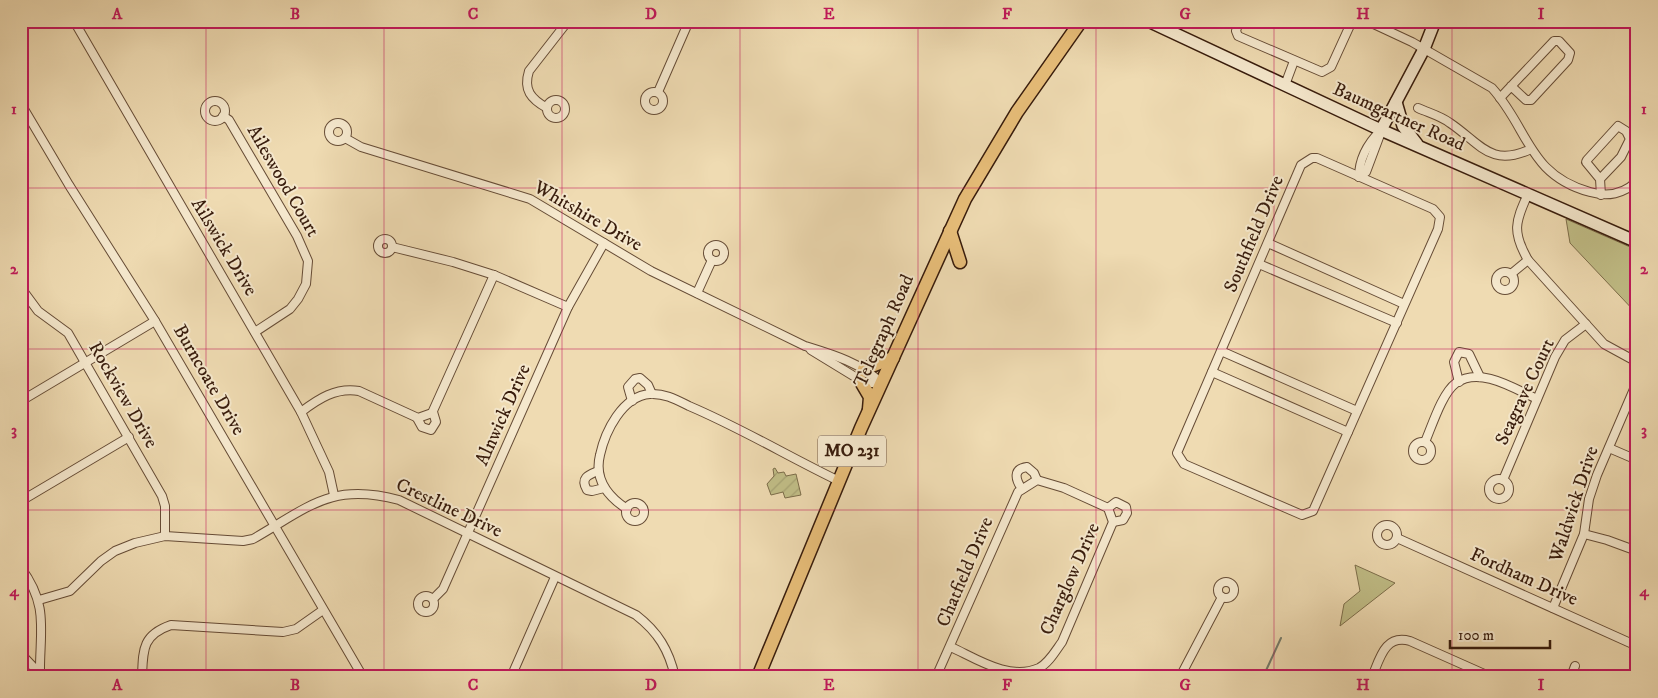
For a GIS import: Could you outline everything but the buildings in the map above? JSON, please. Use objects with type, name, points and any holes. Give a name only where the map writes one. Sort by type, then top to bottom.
[{"type":"main road","name":"Baumgartner Road","points":[[1148,21],[1381,130],[1637,242]]},
{"type":"main road","points":[[1381,130],[1424,49],[1435,21]]},
{"type":"main road","name":"Telegraph Road","points":[[758,677],[881,383],[950,231],[996,145],[1081,22]]},
{"type":"main road","points":[[1396,102],[1403,126],[1418,146]]},
{"type":"main road","points":[[950,231],[960,262]]},
{"type":"main road","points":[[869,411],[870,397],[862,374],[893,358]]},
{"type":"street","name":"Ailswick Drive","points":[[74,21],[301,412],[329,472],[334,495]]},
{"type":"street","points":[[547,108],[531,98],[527,90],[526,80],[530,71],[568,21]]},
{"type":"street","points":[[658,92],[689,21]]},
{"type":"street","points":[[1240,21],[1236,31],[1238,36],[1318,71],[1326,72],[1331,66],[1352,21]]},
{"type":"street","points":[[1367,21],[1424,49],[1482,81],[1500,98],[1531,149],[1550,173],[1578,189],[1601,194],[1613,194],[1632,186],[1637,181]]},
{"type":"street","points":[[1500,98],[1554,41],[1559,41],[1570,53],[1568,60],[1531,100],[1526,100],[1512,86]]},
{"type":"street","points":[[1284,85],[1294,61]]},
{"type":"street","name":"Burncoate Drive","points":[[21,104],[83,209],[155,321],[363,677]]},
{"type":"street","points":[[1418,108],[1450,122],[1476,145],[1493,154],[1515,156],[1531,149]]},
{"type":"street","name":"Aileswood Court","points":[[223,116],[229,120],[297,236],[308,261],[306,284],[298,299],[290,309],[255,332]]},
{"type":"street","points":[[1600,180],[1621,157],[1630,139],[1626,131],[1618,126],[1586,162],[1600,180],[1601,194]]},
{"type":"street","points":[[1358,177],[1360,164],[1369,142],[1381,130]]},
{"type":"street","name":"Whitshire Drive","points":[[345,138],[362,147],[530,199],[651,271],[805,346],[825,352],[862,374],[865,383],[881,383]]},
{"type":"street","name":"Southfield Drive","points":[[1317,158],[1433,209],[1440,217],[1438,229],[1313,511],[1306,514],[1297,513],[1184,464],[1177,457],[1177,449],[1268,243],[1304,161],[1317,158]]},
{"type":"street","points":[[1528,194],[1517,220],[1516,229],[1520,247],[1528,260],[1604,344],[1637,362]]},
{"type":"street","name":"Alnwick Drive","points":[[433,599],[443,589],[568,307],[604,243]]},
{"type":"street","points":[[1268,243],[1404,304]]},
{"type":"street","points":[[392,247],[453,262],[494,275],[568,307]]},
{"type":"street","points":[[697,293],[712,260]]},
{"type":"street","points":[[1511,274],[1528,260]]},
{"type":"street","points":[[1259,264],[1396,323]]},
{"type":"street","points":[[301,412],[319,398],[349,389],[358,391],[417,418],[425,417],[433,412],[494,275]]},
{"type":"street","name":"Rockview Drive","points":[[21,288],[30,302],[68,333],[86,362],[162,496],[165,506],[165,536]]},
{"type":"street","points":[[21,307],[30,302]]},
{"type":"street","points":[[21,401],[155,321]]},
{"type":"street","name":"Seagrave Court","points":[[1503,480],[1537,399],[1566,340],[1586,324]]},
{"type":"street","points":[[1221,351],[1357,411]]},
{"type":"street","points":[[1459,382],[1454,362],[1460,352],[1469,354],[1480,378]]},
{"type":"street","points":[[1212,372],[1348,432]]},
{"type":"street","points":[[632,401],[628,388],[635,378],[640,378],[648,385],[652,394]]},
{"type":"street","points":[[1425,442],[1445,399],[1459,382],[1480,378],[1496,381],[1537,399]]},
{"type":"street","name":"Waldwick Drive","points":[[1553,608],[1574,562],[1584,534],[1589,499],[1637,382]]},
{"type":"street","points":[[626,508],[617,503],[604,488],[598,471],[600,454],[617,414],[632,401],[652,394],[668,396],[719,418],[840,481]]},
{"type":"street","points":[[417,418],[422,428],[431,430],[436,422],[433,412]]},
{"type":"street","points":[[21,501],[129,437]]},
{"type":"street","points":[[1609,448],[1637,460]]},
{"type":"street","name":"Charglow Drive","points":[[1025,486],[1016,479],[1016,473],[1020,468],[1027,467],[1034,473],[1037,480],[1064,488],[1108,508],[1113,522],[1062,642],[1052,656],[1040,667]]},
{"type":"street","points":[[598,471],[588,475],[584,479],[584,485],[587,490],[592,491],[604,488]]},
{"type":"street","points":[[1025,486],[1037,480]]},
{"type":"street","name":"Chatfield Drive","points":[[936,677],[951,647],[1018,492],[1025,486]]},
{"type":"street","name":"Crestline Drive","points":[[39,600],[70,591],[115,551],[136,543],[165,536],[243,541],[253,538],[275,526],[314,502],[334,495],[361,493],[399,500],[610,602],[647,623],[659,636],[667,650],[675,677]]},
{"type":"street","name":"Charglow Drive","points":[[1108,508],[1116,502],[1126,507],[1125,518],[1113,522]]},
{"type":"street","points":[[1584,534],[1607,540],[1637,552]]},
{"type":"street","name":"Fordham Drive","points":[[1397,538],[1637,646]]},
{"type":"street","points":[[21,568],[31,582],[39,600],[42,620],[40,675]]},
{"type":"street","points":[[511,677],[555,577]]},
{"type":"street","points":[[1180,677],[1222,597]]},
{"type":"street","points":[[142,677],[145,644],[152,634],[160,629],[171,625],[283,632],[296,628],[324,610]]},
{"type":"street","points":[[1372,677],[1385,647],[1398,640],[1410,641],[1473,673],[1491,677]]},
{"type":"street","points":[[951,647],[1006,672],[1040,667],[1043,677]]},
{"type":"street","points":[[21,654],[40,675]]},
{"type":"street","points":[[1571,677],[1575,666]]},
{"type":"shaded area","points":[[1566,219],[1637,250],[1637,314],[1570,243]]},
{"type":"shaded area","points":[[775,468],[778,473],[784,472],[786,476],[796,474],[801,495],[785,498],[783,492],[771,495],[767,484],[774,476],[773,469]]},
{"type":"shaded area","points":[[1355,565],[1395,583],[1340,626],[1344,604],[1360,591]]},
{"type":"waterway","points":[[1263,677],[1281,638]]}]
